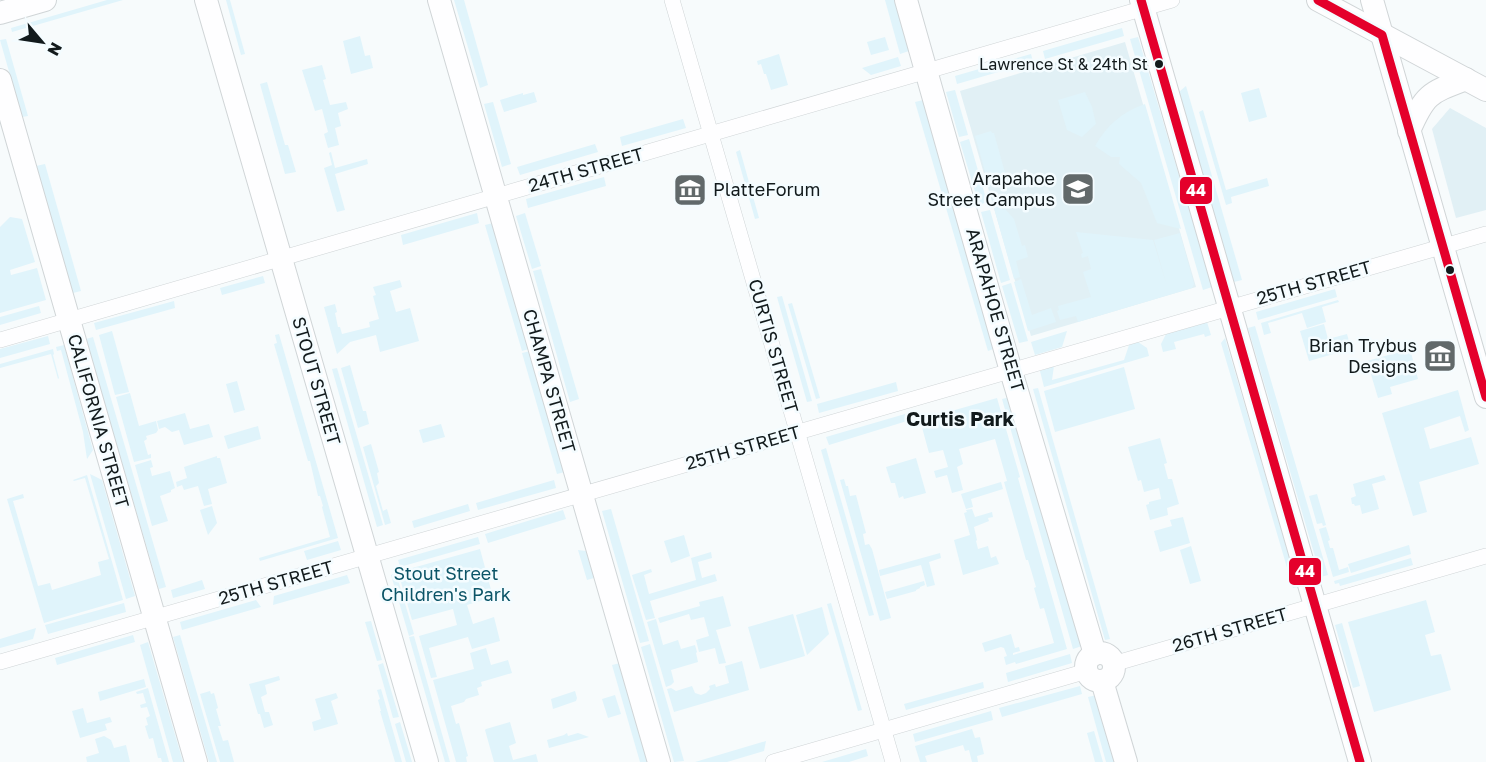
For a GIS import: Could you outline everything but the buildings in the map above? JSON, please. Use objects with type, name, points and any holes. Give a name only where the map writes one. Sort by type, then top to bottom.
[{"type":"street","points":[[0,13],[45,0]]},
{"type":"street","name":"STOUT STREET","points":[[206,0],[427,762]]},
{"type":"street","name":"CHAMPA STREET","points":[[439,0],[659,762]]},
{"type":"street","name":"CURTIS STREET","points":[[672,0],[893,762]]},
{"type":"street","name":"ARAPAHOE STREET","points":[[906,0],[1011,371],[1126,762]]},
{"type":"street","name":"24TH STREET","points":[[0,340],[927,71],[1142,4],[1172,0]]},
{"type":"street","points":[[1318,0],[1476,85]]},
{"type":"street","points":[[1371,0],[1486,397]]},
{"type":"street","points":[[1142,4],[1360,762]]},
{"type":"street","name":"CALIFORNIA STREET","points":[[0,80],[196,762]]},
{"type":"street","points":[[1409,131],[1418,111],[1428,97],[1438,90],[1476,85]]},
{"type":"street","name":"25TH STREET","points":[[0,662],[1486,234]]},
{"type":"street","name":"26TH STREET","points":[[773,762],[1486,556]]},
{"type":"shaded area","name":"Arapahoe Street Campus","points":[[1125,42],[1196,287],[1031,336],[960,91]]},
{"type":"shaded area","points":[[1450,108],[1486,128],[1486,210],[1456,218],[1432,129]]},
{"type":"green space","points":[[107,0],[123,0],[12,32],[11,28]]},
{"type":"green space","points":[[226,0],[230,0],[245,54],[241,55]]},
{"type":"green space","points":[[454,0],[464,0],[488,85],[480,88]]},
{"type":"green space","points":[[885,0],[894,0],[909,51],[900,54]]},
{"type":"green space","points":[[1122,28],[1124,36],[1045,59],[1043,51]]},
{"type":"green space","points":[[360,36],[365,56],[370,55],[373,68],[351,74],[343,41]]},
{"type":"green space","points":[[885,37],[889,50],[871,55],[867,42]]},
{"type":"green space","points":[[1138,37],[1212,287],[1203,290],[1130,39]]},
{"type":"green space","points":[[6,39],[28,116],[22,117],[0,40]]},
{"type":"green space","points":[[779,54],[788,85],[771,90],[766,74],[757,61]]},
{"type":"green space","points":[[1031,54],[1033,62],[957,84],[955,76]]},
{"type":"green space","points":[[898,57],[901,66],[871,75],[862,68]]},
{"type":"green space","points":[[322,65],[326,79],[323,80],[330,105],[346,102],[348,109],[338,113],[341,126],[335,128],[339,145],[328,148],[324,134],[328,132],[322,109],[315,111],[302,70]]},
{"type":"green space","points":[[267,82],[285,145],[288,145],[296,172],[285,174],[260,84]]},
{"type":"green space","points":[[1186,86],[1242,280],[1234,282],[1179,92]]},
{"type":"green space","points":[[1259,88],[1267,117],[1249,122],[1241,93]]},
{"type":"green space","points":[[955,90],[968,135],[959,137],[946,92]]},
{"type":"green space","points":[[534,92],[537,102],[504,112],[500,100]]},
{"type":"green space","points":[[1085,92],[1096,124],[1082,137],[1067,130],[1058,100]]},
{"type":"green space","points":[[923,100],[996,348],[988,351],[915,102]]},
{"type":"green space","points":[[493,102],[511,164],[502,167],[484,104]]},
{"type":"green space","points":[[1145,104],[1181,229],[1157,223],[1141,183],[1119,164],[1120,157],[1111,157],[1095,146],[1116,120]]},
{"type":"green space","points":[[1203,110],[1226,190],[1267,178],[1269,186],[1231,197],[1232,203],[1226,205],[1199,112]]},
{"type":"green space","points":[[683,119],[686,128],[622,146],[620,137]]},
{"type":"green space","points":[[991,131],[994,133],[1007,180],[994,184],[993,181],[988,182],[975,136]]},
{"type":"green space","points":[[969,139],[987,202],[979,205],[960,142]]},
{"type":"green space","points":[[595,144],[598,152],[520,175],[517,167]]},
{"type":"green space","points":[[740,150],[759,218],[755,219],[736,152]]},
{"type":"green space","points":[[331,152],[335,168],[367,159],[368,164],[335,174],[345,210],[337,212],[324,168],[332,165],[329,153]]},
{"type":"green space","points":[[45,164],[81,291],[73,293],[36,166]]},
{"type":"green space","points":[[604,177],[606,186],[528,208],[526,199]]},
{"type":"green space","points":[[1001,206],[1002,210],[1005,209],[1014,219],[1022,246],[1025,245],[1028,257],[1016,261],[1020,277],[1014,279],[994,208]]},
{"type":"green space","points":[[990,210],[1010,280],[1001,283],[981,212]]},
{"type":"green space","points":[[477,213],[479,223],[403,245],[401,235]]},
{"type":"green space","points":[[525,213],[541,266],[532,269],[516,216]]},
{"type":"green space","points":[[10,217],[22,219],[35,262],[10,270],[11,275],[37,268],[46,300],[0,313],[0,227]]},
{"type":"green space","points":[[493,223],[529,349],[522,351],[485,225]]},
{"type":"green space","points":[[1076,232],[1153,240],[1167,286],[1154,240],[1180,233],[1194,284],[1192,288],[1078,322],[1076,316],[1060,320],[1058,306],[1091,297],[1083,272],[1091,269],[1088,256],[1082,258],[1083,253]]},
{"type":"green space","points":[[541,269],[579,399],[570,402],[533,271]]},
{"type":"green space","points":[[263,276],[265,283],[222,295],[220,288]]},
{"type":"green space","points":[[1021,279],[1032,315],[1051,308],[1056,322],[1028,331],[1014,282]]},
{"type":"green space","points":[[400,280],[402,287],[390,291],[396,312],[410,308],[419,341],[380,352],[376,335],[350,342],[337,354],[324,307],[335,304],[338,327],[342,334],[370,327],[369,322],[379,319],[373,287]]},
{"type":"green space","points":[[1011,283],[1028,341],[1019,343],[1002,286]]},
{"type":"green space","points":[[1335,289],[1337,297],[1258,320],[1256,312]]},
{"type":"green space","points":[[782,296],[812,401],[807,402],[777,297]]},
{"type":"green space","points":[[1338,300],[1339,302],[1322,307],[1326,322],[1307,328],[1302,313],[1268,323],[1271,333],[1264,335],[1261,323]]},
{"type":"green space","points":[[174,301],[175,308],[96,330],[94,323]]},
{"type":"green space","points":[[792,303],[820,398],[816,399],[788,304]]},
{"type":"green space","points":[[39,306],[41,313],[0,325],[0,317]]},
{"type":"green space","points":[[1207,322],[1211,335],[1205,337],[1204,334],[1174,342],[1176,349],[1163,352],[1161,344],[1166,334]]},
{"type":"green space","points":[[1324,324],[1328,339],[1347,334],[1351,349],[1309,361],[1300,331]]},
{"type":"green space","points":[[1255,326],[1328,575],[1321,577],[1248,328]]},
{"type":"green space","points":[[112,331],[129,392],[115,395],[99,335]]},
{"type":"green space","points":[[1067,331],[1062,347],[1035,355],[1031,342]]},
{"type":"green space","points":[[279,334],[338,538],[260,561],[259,558],[330,537],[310,461],[308,461],[274,344],[277,343],[275,335]]},
{"type":"green space","points":[[48,336],[50,344],[0,358],[0,349]]},
{"type":"green space","points":[[93,337],[166,587],[159,589],[86,339]]},
{"type":"green space","points":[[1225,338],[1298,587],[1293,588],[1221,343]]},
{"type":"green space","points":[[1138,342],[1147,348],[1149,356],[1044,387],[1040,371],[1054,366],[1052,380],[1124,360],[1129,345]]},
{"type":"green space","points":[[64,345],[93,450],[87,459],[83,432],[61,350],[57,351],[56,347]]},
{"type":"green space","points":[[53,349],[58,379],[51,354],[0,368],[0,364]]},
{"type":"green space","points":[[1410,349],[1418,379],[1390,387],[1392,394],[1378,398],[1367,361]]},
{"type":"green space","points":[[530,351],[565,472],[557,474],[522,353]]},
{"type":"green space","points":[[350,365],[369,424],[358,428],[341,368]]},
{"type":"green space","points":[[1124,367],[1135,409],[1055,432],[1044,391]]},
{"type":"green space","points":[[337,368],[383,525],[377,527],[332,369]]},
{"type":"green space","points":[[237,381],[245,410],[234,413],[226,384]]},
{"type":"green space","points":[[896,382],[898,391],[819,413],[817,404]]},
{"type":"green space","points":[[1038,388],[1110,639],[1105,640],[1033,389]]},
{"type":"green space","points":[[1458,390],[1469,430],[1465,432],[1460,416],[1424,428],[1430,449],[1471,437],[1479,464],[1419,482],[1427,512],[1413,516],[1382,413]]},
{"type":"green space","points":[[130,393],[139,426],[156,421],[158,430],[146,436],[147,439],[144,441],[151,458],[134,462],[116,397]]},
{"type":"green space","points":[[1010,397],[1082,646],[1073,649],[1002,399]]},
{"type":"green space","points":[[997,398],[1067,649],[1006,665],[1004,657],[1007,656],[1004,648],[985,652],[982,643],[1011,634],[1015,648],[1019,647],[1020,651],[1013,655],[1054,643],[1044,608],[1040,609],[1034,588],[1036,587],[1004,482],[1007,481],[995,439],[959,449],[963,464],[957,467],[963,490],[952,493],[947,475],[936,478],[934,471],[948,467],[943,450],[929,453],[920,420]]},
{"type":"green space","points":[[185,413],[190,429],[209,424],[213,437],[184,445],[179,430],[172,432],[165,427],[159,429],[157,421]]},
{"type":"green space","points":[[905,414],[907,421],[829,445],[826,437]]},
{"type":"green space","points":[[441,424],[445,437],[423,443],[419,430]]},
{"type":"green space","points":[[258,426],[261,439],[228,449],[224,436]]},
{"type":"green space","points":[[1160,438],[1167,463],[1164,464],[1168,479],[1172,479],[1179,504],[1167,508],[1168,515],[1150,520],[1146,505],[1161,499],[1159,488],[1144,492],[1141,480],[1138,481],[1128,447]]},
{"type":"green space","points":[[371,444],[379,472],[377,473],[379,483],[376,486],[383,511],[387,509],[391,523],[385,525],[363,447]]},
{"type":"green space","points":[[826,448],[874,615],[869,616],[821,450]]},
{"type":"green space","points":[[217,456],[220,458],[227,483],[208,489],[212,504],[204,506],[198,486],[184,490],[182,485],[177,487],[176,482],[187,478],[184,467]]},
{"type":"green space","points":[[916,458],[926,493],[904,499],[903,496],[899,498],[895,483],[891,483],[886,467]]},
{"type":"green space","points":[[151,460],[152,476],[170,471],[175,488],[160,496],[168,521],[152,526],[135,465]]},
{"type":"green space","points":[[90,474],[102,480],[135,596],[126,599]]},
{"type":"green space","points":[[87,475],[123,600],[44,623],[7,499],[23,494],[24,498],[13,501],[38,586],[50,583],[52,590],[101,575],[98,562],[109,559],[85,478],[73,480]]},
{"type":"green space","points":[[1384,475],[1386,480],[1372,484],[1379,509],[1362,514],[1360,505],[1352,504],[1351,498],[1356,496],[1353,484]]},
{"type":"green space","points":[[844,479],[850,496],[856,495],[866,533],[863,534],[865,545],[869,544],[872,549],[891,618],[880,621],[840,480]]},
{"type":"green space","points":[[554,480],[556,488],[478,510],[476,503]]},
{"type":"green space","points":[[1001,482],[1003,489],[971,499],[973,507],[966,509],[961,494]]},
{"type":"green space","points":[[1317,494],[1326,525],[1323,526],[1322,523],[1317,524],[1309,496]]},
{"type":"green space","points":[[468,504],[470,511],[414,528],[412,521]]},
{"type":"green space","points":[[212,506],[217,523],[208,535],[200,510]]},
{"type":"green space","points":[[611,509],[649,641],[640,643],[602,511]]},
{"type":"green space","points":[[972,509],[975,517],[992,512],[993,517],[988,518],[989,521],[974,527],[978,549],[988,546],[991,558],[996,556],[999,564],[963,575],[954,540],[970,535],[964,513]]},
{"type":"green space","points":[[563,510],[566,519],[488,543],[485,534]]},
{"type":"green space","points":[[1183,517],[1190,543],[1160,552],[1154,531],[1172,526],[1170,520]]},
{"type":"green space","points":[[1326,527],[1330,548],[1333,548],[1339,570],[1348,567],[1349,572],[1333,577],[1319,529]]},
{"type":"green space","points":[[684,535],[690,556],[671,563],[664,541]]},
{"type":"green space","points":[[478,537],[480,544],[400,567],[398,560]]},
{"type":"green space","points":[[338,541],[341,550],[307,560],[304,551]]},
{"type":"green space","points":[[1409,545],[1411,554],[1351,573],[1348,564]]},
{"type":"green space","points":[[1191,546],[1201,581],[1190,584],[1180,550]]},
{"type":"green space","name":"Stout Street Children's Park","points":[[480,549],[493,597],[467,605],[473,624],[494,617],[500,641],[472,649],[468,637],[429,648],[437,677],[431,678],[419,636],[457,625],[453,609],[412,620],[398,572]]},
{"type":"green space","points":[[578,550],[586,551],[594,578],[587,580]]},
{"type":"green space","points":[[711,552],[712,558],[698,562],[702,578],[715,574],[717,581],[650,601],[655,618],[646,620],[632,575],[651,569],[652,572],[644,575],[649,594],[696,580],[691,558]]},
{"type":"green space","points":[[940,553],[941,558],[929,562],[935,585],[927,587],[921,565],[880,576],[879,570]]},
{"type":"green space","points":[[1411,558],[1413,565],[1340,586],[1334,581]]},
{"type":"green space","points":[[396,573],[414,634],[409,636],[391,575]]},
{"type":"green space","points":[[347,575],[350,583],[273,605],[274,596]]},
{"type":"green space","points":[[202,580],[205,589],[173,598],[171,590]]},
{"type":"green space","points":[[924,581],[925,585],[916,591],[887,599],[885,592]]},
{"type":"green space","points":[[723,596],[731,626],[716,630],[726,663],[719,664],[715,648],[699,652],[696,640],[709,636],[704,617],[691,620],[689,614],[660,623],[658,618],[700,606],[699,602]]},
{"type":"green space","points":[[256,600],[261,607],[182,630],[180,622]]},
{"type":"green space","points":[[1426,600],[1435,632],[1425,635],[1431,656],[1441,654],[1451,690],[1374,712],[1348,622]]},
{"type":"green space","points":[[124,603],[126,612],[48,634],[45,625]]},
{"type":"green space","points":[[831,603],[862,710],[858,711],[827,604]]},
{"type":"green space","points":[[822,607],[829,634],[807,655],[796,615]]},
{"type":"green space","points":[[793,614],[805,656],[760,669],[748,627]]},
{"type":"green space","points":[[656,619],[663,645],[678,640],[681,649],[695,645],[697,652],[698,662],[671,670],[674,682],[666,687],[647,622]]},
{"type":"green space","points":[[371,621],[382,660],[377,661],[365,622]]},
{"type":"green space","points":[[1342,623],[1360,686],[1353,688],[1335,625]]},
{"type":"green space","points":[[36,628],[33,639],[0,648],[0,639]]},
{"type":"green space","points":[[133,635],[135,642],[57,665],[55,658]]},
{"type":"green space","points":[[180,635],[217,762],[209,762],[173,637]]},
{"type":"green space","points":[[414,636],[450,762],[445,762],[409,637]]},
{"type":"green space","points":[[148,642],[183,762],[173,762],[140,645]]},
{"type":"green space","points":[[650,644],[684,761],[674,762],[641,647]]},
{"type":"green space","points":[[486,648],[491,665],[508,660],[512,673],[481,682],[482,686],[477,688],[479,695],[451,706],[456,724],[459,723],[468,756],[466,757],[467,762],[456,762],[433,680],[474,669],[470,653]]},
{"type":"green space","points":[[1070,654],[1072,663],[1008,682],[1006,673]]},
{"type":"green space","points":[[742,661],[749,690],[674,712],[667,689],[671,688],[676,691],[692,686],[695,693],[701,695],[710,689],[709,686],[715,684],[716,687],[729,683],[725,666]]},
{"type":"green space","points":[[383,663],[399,717],[393,718],[378,665]]},
{"type":"green space","points":[[620,663],[648,762],[640,762],[612,665]]},
{"type":"green space","points":[[279,676],[280,680],[265,685],[267,694],[261,697],[265,712],[269,712],[273,725],[264,728],[249,684]]},
{"type":"green space","points":[[144,679],[146,687],[100,701],[98,692]]},
{"type":"green space","points":[[983,682],[984,688],[906,710],[904,704]]},
{"type":"green space","points":[[1080,686],[1082,694],[1002,717],[999,708]]},
{"type":"green space","points":[[148,688],[169,762],[162,762],[161,758],[158,758],[153,738],[149,739],[145,726],[148,725],[146,718],[150,716],[147,707],[141,708],[140,705],[146,703],[143,693],[137,694],[136,692]]},
{"type":"green space","points":[[381,689],[402,762],[395,762],[380,711],[377,690]]},
{"type":"green space","points":[[210,691],[211,694],[214,693],[218,708],[216,709],[221,726],[218,726],[223,741],[228,740],[234,762],[220,762],[200,694]]},
{"type":"green space","points":[[575,691],[576,701],[553,709],[551,699]]},
{"type":"green space","points":[[336,693],[338,698],[331,701],[338,724],[314,731],[312,722],[321,719],[315,699]]},
{"type":"green space","points":[[615,695],[621,714],[608,718],[602,699]]},
{"type":"green space","points":[[1097,695],[1116,762],[1106,762],[1088,697]]},
{"type":"green space","points":[[83,708],[87,723],[110,717],[112,722],[105,724],[107,730],[80,738],[72,711]]},
{"type":"green space","points":[[991,711],[993,720],[915,742],[913,734]]},
{"type":"green space","points":[[400,722],[412,762],[406,762],[395,724]]},
{"type":"green space","points":[[510,722],[516,743],[509,746],[513,760],[536,754],[538,762],[494,762],[485,730]]},
{"type":"green space","points":[[972,729],[975,738],[980,737],[984,754],[977,756],[978,762],[972,762],[969,750],[965,751],[963,745],[925,756],[927,762],[920,762],[915,746]]},
{"type":"green space","points":[[1094,731],[1103,762],[1095,762],[1087,733]]},
{"type":"green space","points":[[567,733],[568,736],[578,733],[589,737],[549,748],[547,740]]},
{"type":"green space","points":[[104,736],[111,740],[114,748],[126,745],[130,762],[87,762],[86,757],[99,753],[95,739]]},
{"type":"green space","points":[[766,741],[764,751],[727,762],[695,762]]},
{"type":"green space","points":[[866,749],[868,756],[849,762],[822,762]]},
{"type":"transit line","name":"44","points":[[1141,0],[1360,762]]},
{"type":"transit line","name":"44","points":[[1318,0],[1382,35],[1486,397]]},
{"type":"place","name":"Lawrence St & 24th St","points":[[1159,64]]},
{"type":"place","name":"Arapahoe Street Campus","points":[[1078,189]]},
{"type":"place","name":"PlatteForum","points":[[690,190]]},
{"type":"place","name":"Brian Trybus Designs","points":[[1440,356]]},
{"type":"district","name":"Curtis Park","points":[[960,419]]}]
